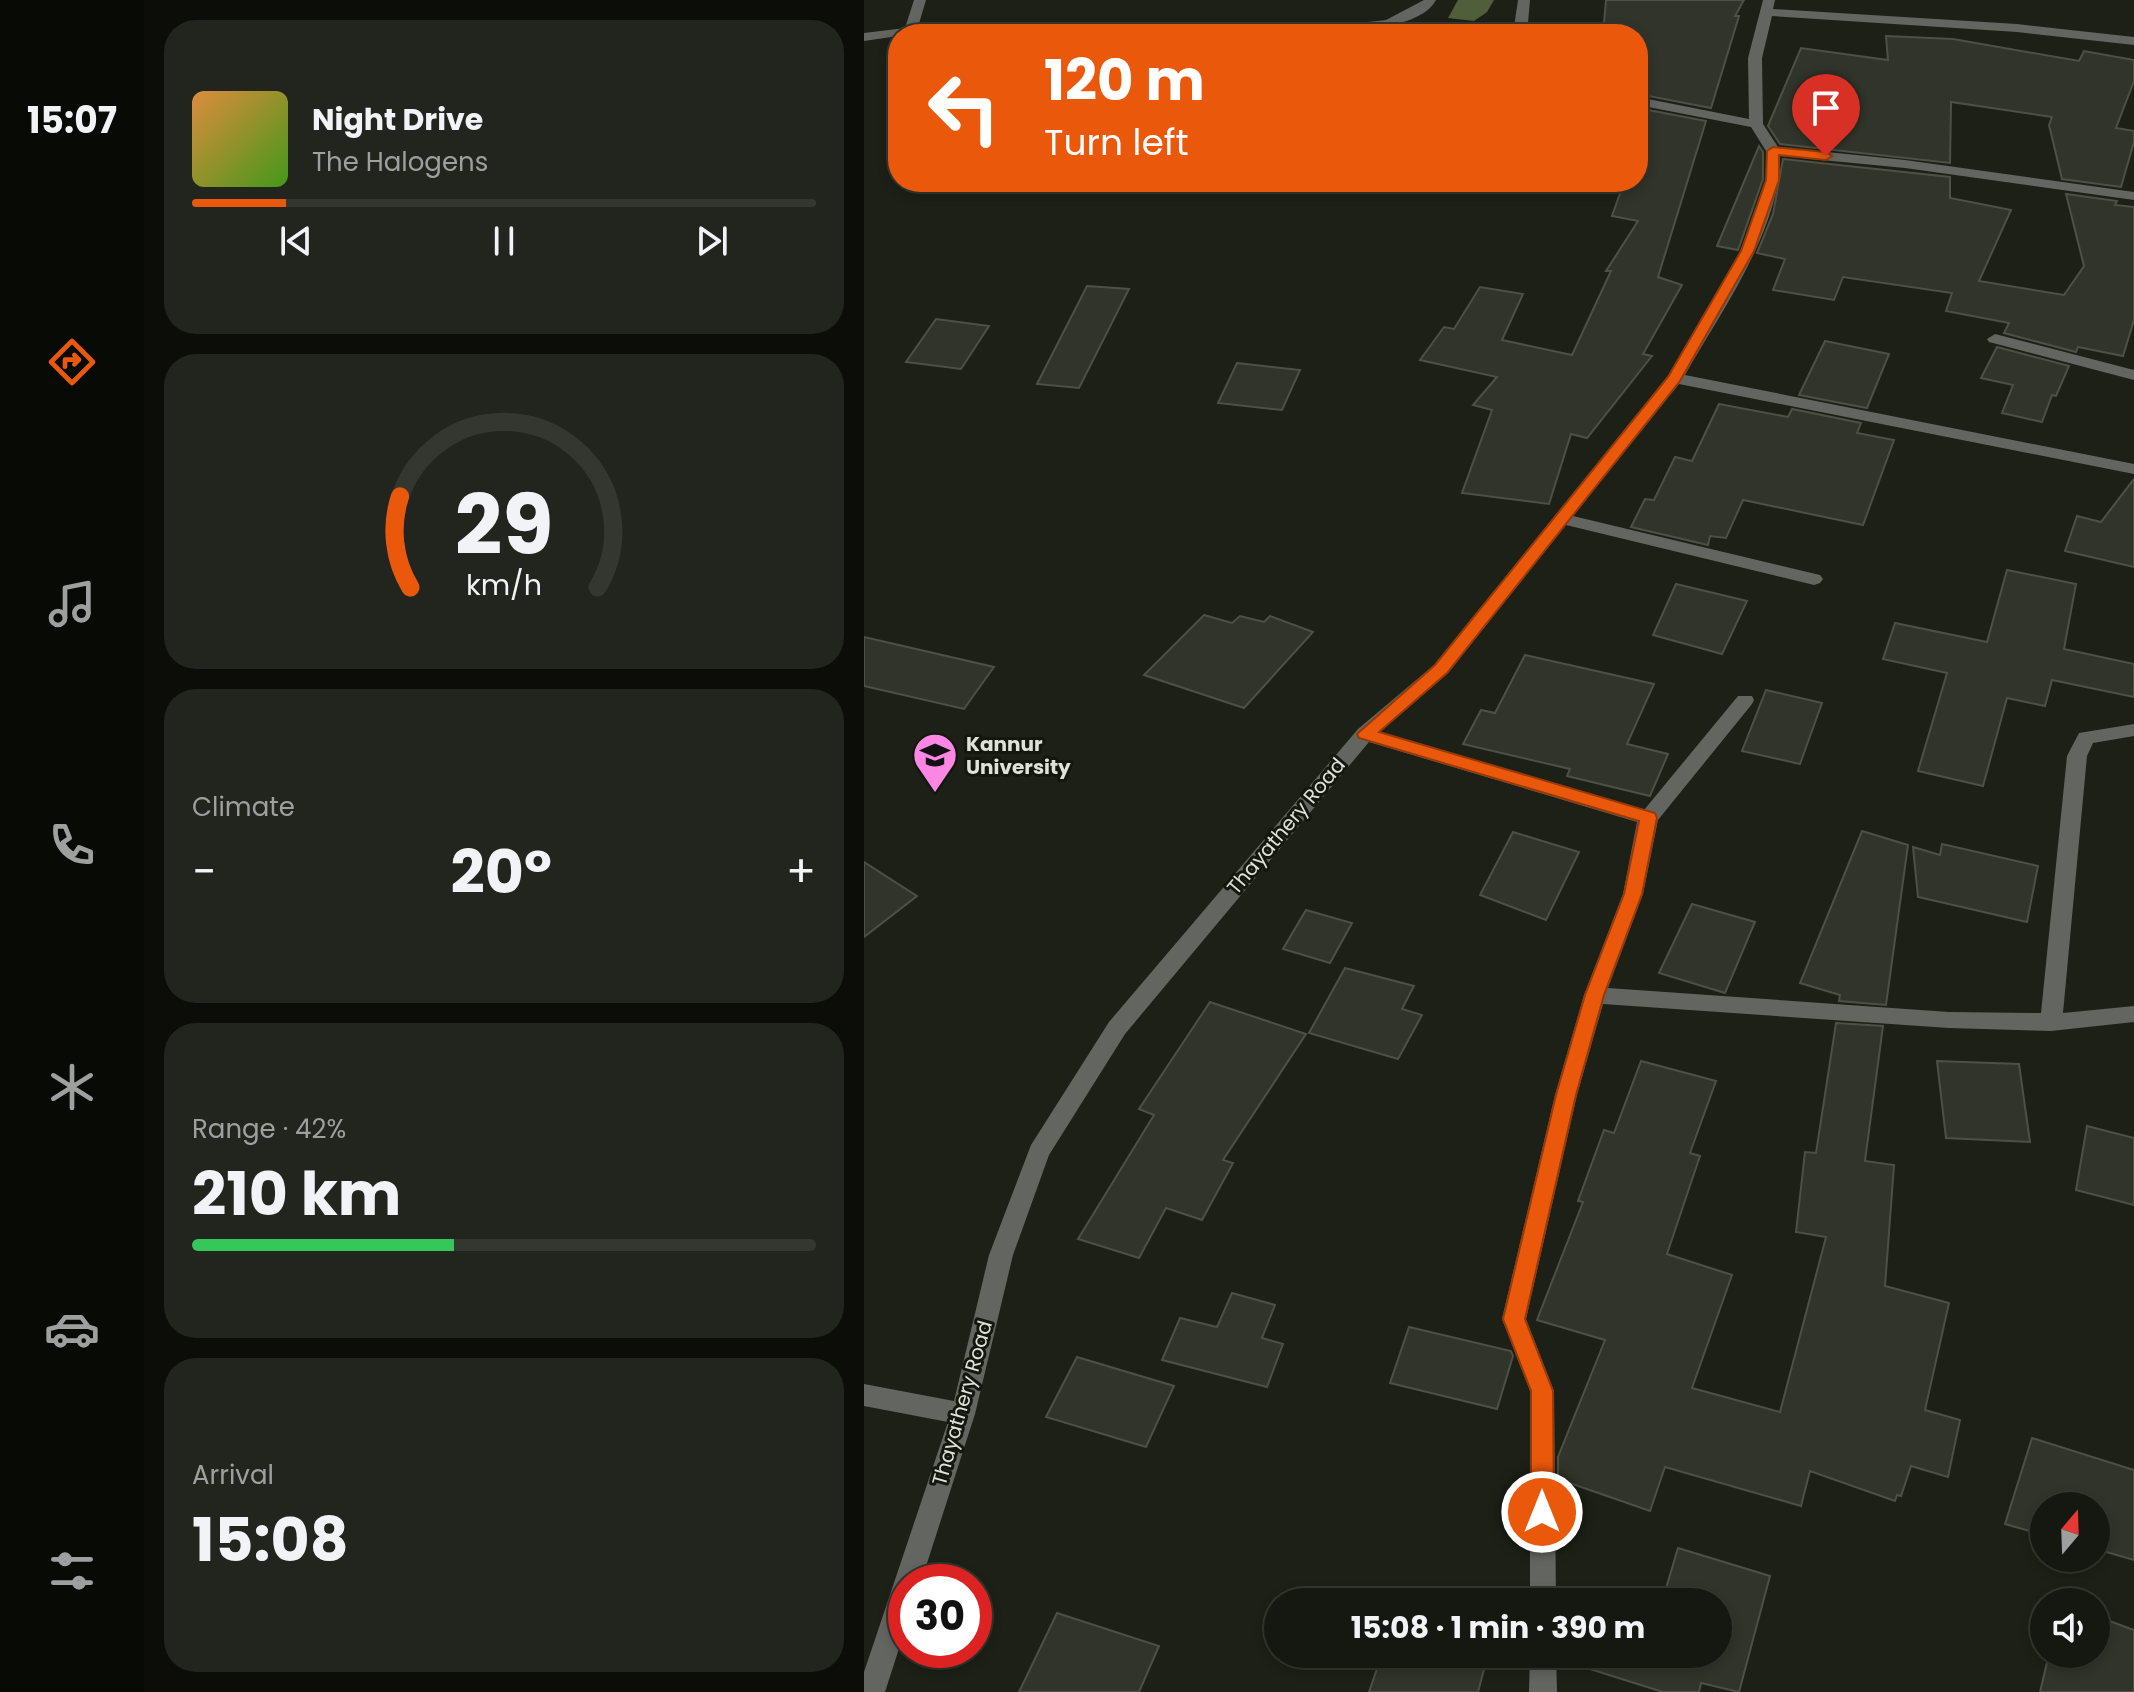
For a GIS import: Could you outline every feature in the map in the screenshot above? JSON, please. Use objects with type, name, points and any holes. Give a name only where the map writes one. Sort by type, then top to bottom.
[{"type":"street","points":[[912,24],[920,0]]},
{"type":"street","points":[[1382,24],[1428,4],[1430,0]]},
{"type":"street","points":[[1521,24],[1524,0]]},
{"type":"street","points":[[2134,41],[1768,6],[1755,58],[1756,124],[1773,151],[1905,164],[2134,196]]},
{"type":"street","points":[[864,37],[888,34]]},
{"type":"street","points":[[1648,103],[1756,124]]},
{"type":"street","name":"Thayathery Road","points":[[914,1564],[963,1414],[1001,1255],[1039,1152],[1117,1028],[1365,734],[1441,669],[1675,378],[1748,251],[1773,180],[1773,151]]},
{"type":"street","points":[[1995,339],[2134,375]]},
{"type":"street","points":[[1675,378],[2134,469]]},
{"type":"street","points":[[1561,519],[1814,579]]},
{"type":"street","points":[[1543,1588],[1542,1391],[1514,1319],[1566,1095],[1595,995],[1633,894],[1648,818],[1745,700]]},
{"type":"street","points":[[2051,1023],[2077,756],[2086,738],[2134,730]]},
{"type":"street","points":[[1365,734],[1648,818]]},
{"type":"street","points":[[1595,995],[1949,1020],[2051,1023],[2134,1014]]},
{"type":"street","points":[[864,1395],[963,1414]]},
{"type":"street","name":"Thayathery Road","points":[[871,1692],[888,1641]]},
{"type":"street","points":[[1543,1668],[1543,1692]]},
{"type":"shaded area","points":[[1458,0],[1494,0],[1487,12],[1474,21],[1448,18]]},
{"type":"building","points":[[1606,0],[1744,0],[1735,16],[1739,16],[1711,108],[1648,96],[1648,24],[1604,24]]},
{"type":"building","points":[[1886,36],[1953,39],[2079,61],[2084,51],[2134,60],[2134,81],[2116,128],[2134,131],[2134,142],[2121,187],[2062,179],[2049,125],[2052,117],[1951,102],[1950,163],[1780,144],[1768,126],[1801,48],[1888,60]]},
{"type":"building","points":[[1648,110],[1706,121],[1658,277],[1682,285],[1643,354],[1652,356],[1587,438],[1571,434],[1549,504],[1462,493],[1492,410],[1473,405],[1497,377],[1420,360],[1444,327],[1454,329],[1480,287],[1523,294],[1502,340],[1572,355],[1611,271],[1606,271],[1638,221],[1612,216],[1620,192],[1648,192]]},
{"type":"building","points":[[1759,146],[1763,152],[1763,179],[1738,250],[1717,246]]},
{"type":"building","points":[[1783,159],[1950,177],[1950,198],[2011,210],[1979,281],[2064,295],[2084,266],[2066,194],[2117,201],[2115,205],[2134,207],[2134,320],[2123,356],[2078,347],[2076,352],[2004,333],[2009,323],[1946,311],[1952,293],[1843,277],[1834,300],[1773,290],[1785,259],[1757,253],[1773,214]]},
{"type":"building","points":[[1087,286],[1129,289],[1079,388],[1037,384]]},
{"type":"building","points":[[936,319],[989,326],[961,369],[906,362]]},
{"type":"building","points":[[1825,341],[1889,354],[1867,408],[1799,395]]},
{"type":"building","points":[[1997,347],[2069,366],[2056,396],[2052,395],[2042,422],[2002,413],[2013,385],[1981,378]]},
{"type":"building","points":[[1237,363],[1300,370],[1282,410],[1218,403]]},
{"type":"building","points":[[1719,404],[1788,417],[1792,409],[1861,423],[1857,433],[1894,440],[1863,525],[1743,500],[1726,538],[1710,536],[1708,545],[1631,527],[1645,499],[1654,500],[1675,457],[1692,461]]},
{"type":"building","points":[[2134,479],[2134,567],[2065,551],[2077,516],[2101,522]]},
{"type":"building","points":[[2007,570],[2076,584],[2064,649],[2134,664],[2134,697],[2052,680],[2045,706],[2007,698],[1983,786],[1918,771],[1947,673],[1883,659],[1895,623],[1987,642]]},
{"type":"building","points":[[1676,584],[1747,601],[1722,654],[1653,635]]},
{"type":"building","points":[[1204,615],[1232,623],[1240,616],[1264,622],[1270,616],[1313,632],[1244,708],[1144,675]]},
{"type":"building","points":[[864,637],[994,667],[964,709],[864,686]]},
{"type":"building","points":[[1525,655],[1654,684],[1627,744],[1668,754],[1650,796],[1567,776],[1570,769],[1463,744],[1481,710],[1495,713]]},
{"type":"building","points":[[1766,690],[1822,703],[1800,764],[1742,751]]},
{"type":"building","points":[[1862,831],[1908,845],[1886,1005],[1839,1001],[1840,995],[1800,983]]},
{"type":"building","points":[[1513,832],[1579,852],[1546,920],[1480,895]]},
{"type":"building","points":[[1942,844],[2038,866],[2027,922],[1918,897],[1913,847],[1940,855]]},
{"type":"building","points":[[864,862],[917,896],[864,937]]},
{"type":"building","points":[[1692,904],[1755,922],[1725,993],[1659,973]]},
{"type":"building","points":[[1306,910],[1352,923],[1330,963],[1283,949]]},
{"type":"building","points":[[1345,968],[1414,986],[1402,1009],[1422,1015],[1398,1059],[1309,1033]]},
{"type":"building","points":[[1210,1002],[1306,1034],[1223,1160],[1233,1163],[1202,1220],[1166,1208],[1139,1258],[1078,1239],[1154,1115],[1139,1109]]},
{"type":"building","points":[[1836,1023],[1883,1026],[1865,1161],[1894,1165],[1885,1286],[1949,1303],[1925,1410],[1960,1420],[1948,1477],[1911,1466],[1901,1496],[1897,1495],[1895,1501],[1810,1471],[1801,1506],[1665,1467],[1650,1511],[1558,1479],[1558,1457],[1605,1340],[1537,1320],[1583,1202],[1578,1201],[1604,1130],[1614,1133],[1641,1061],[1716,1081],[1690,1153],[1700,1156],[1667,1254],[1732,1275],[1692,1388],[1780,1412],[1826,1237],[1796,1232],[1805,1152],[1816,1153]]},
{"type":"building","points":[[1937,1061],[2019,1064],[2030,1142],[1946,1138]]},
{"type":"building","points":[[2087,1126],[2134,1138],[2134,1205],[2076,1190]]},
{"type":"building","points":[[1232,1293],[1275,1305],[1262,1338],[1283,1344],[1267,1387],[1162,1360],[1180,1318],[1217,1327]]},
{"type":"building","points":[[1409,1327],[1511,1351],[1513,1356],[1497,1409],[1390,1383]]},
{"type":"building","points":[[1077,1357],[1174,1386],[1146,1447],[1046,1417]]},
{"type":"building","points":[[2032,1438],[2134,1470],[2134,1560],[2110,1553],[2110,1492],[2030,1492],[2030,1531],[2005,1524]]},
{"type":"building","points":[[1678,1548],[1770,1576],[1739,1692],[1701,1683],[1699,1692],[1663,1692],[1590,1669],[1732,1668],[1732,1588],[1666,1588]]},
{"type":"building","points":[[1057,1613],[1159,1646],[1139,1692],[1019,1692]]},
{"type":"building","points":[[2110,1621],[2134,1630],[2134,1692],[2040,1692],[2046,1668],[2110,1668]]},
{"type":"building","points":[[1377,1668],[1484,1668],[1478,1692],[1369,1692]]},
{"type":"place","name":"Kannur University","points":[[935,794]]},
{"type":"route","points":[[1542,1512],[1542,1391],[1514,1319],[1541,1214],[1566,1095],[1595,995],[1633,894],[1648,818],[1365,734],[1441,669],[1675,378],[1748,251],[1773,180],[1773,151],[1826,156]]}]
